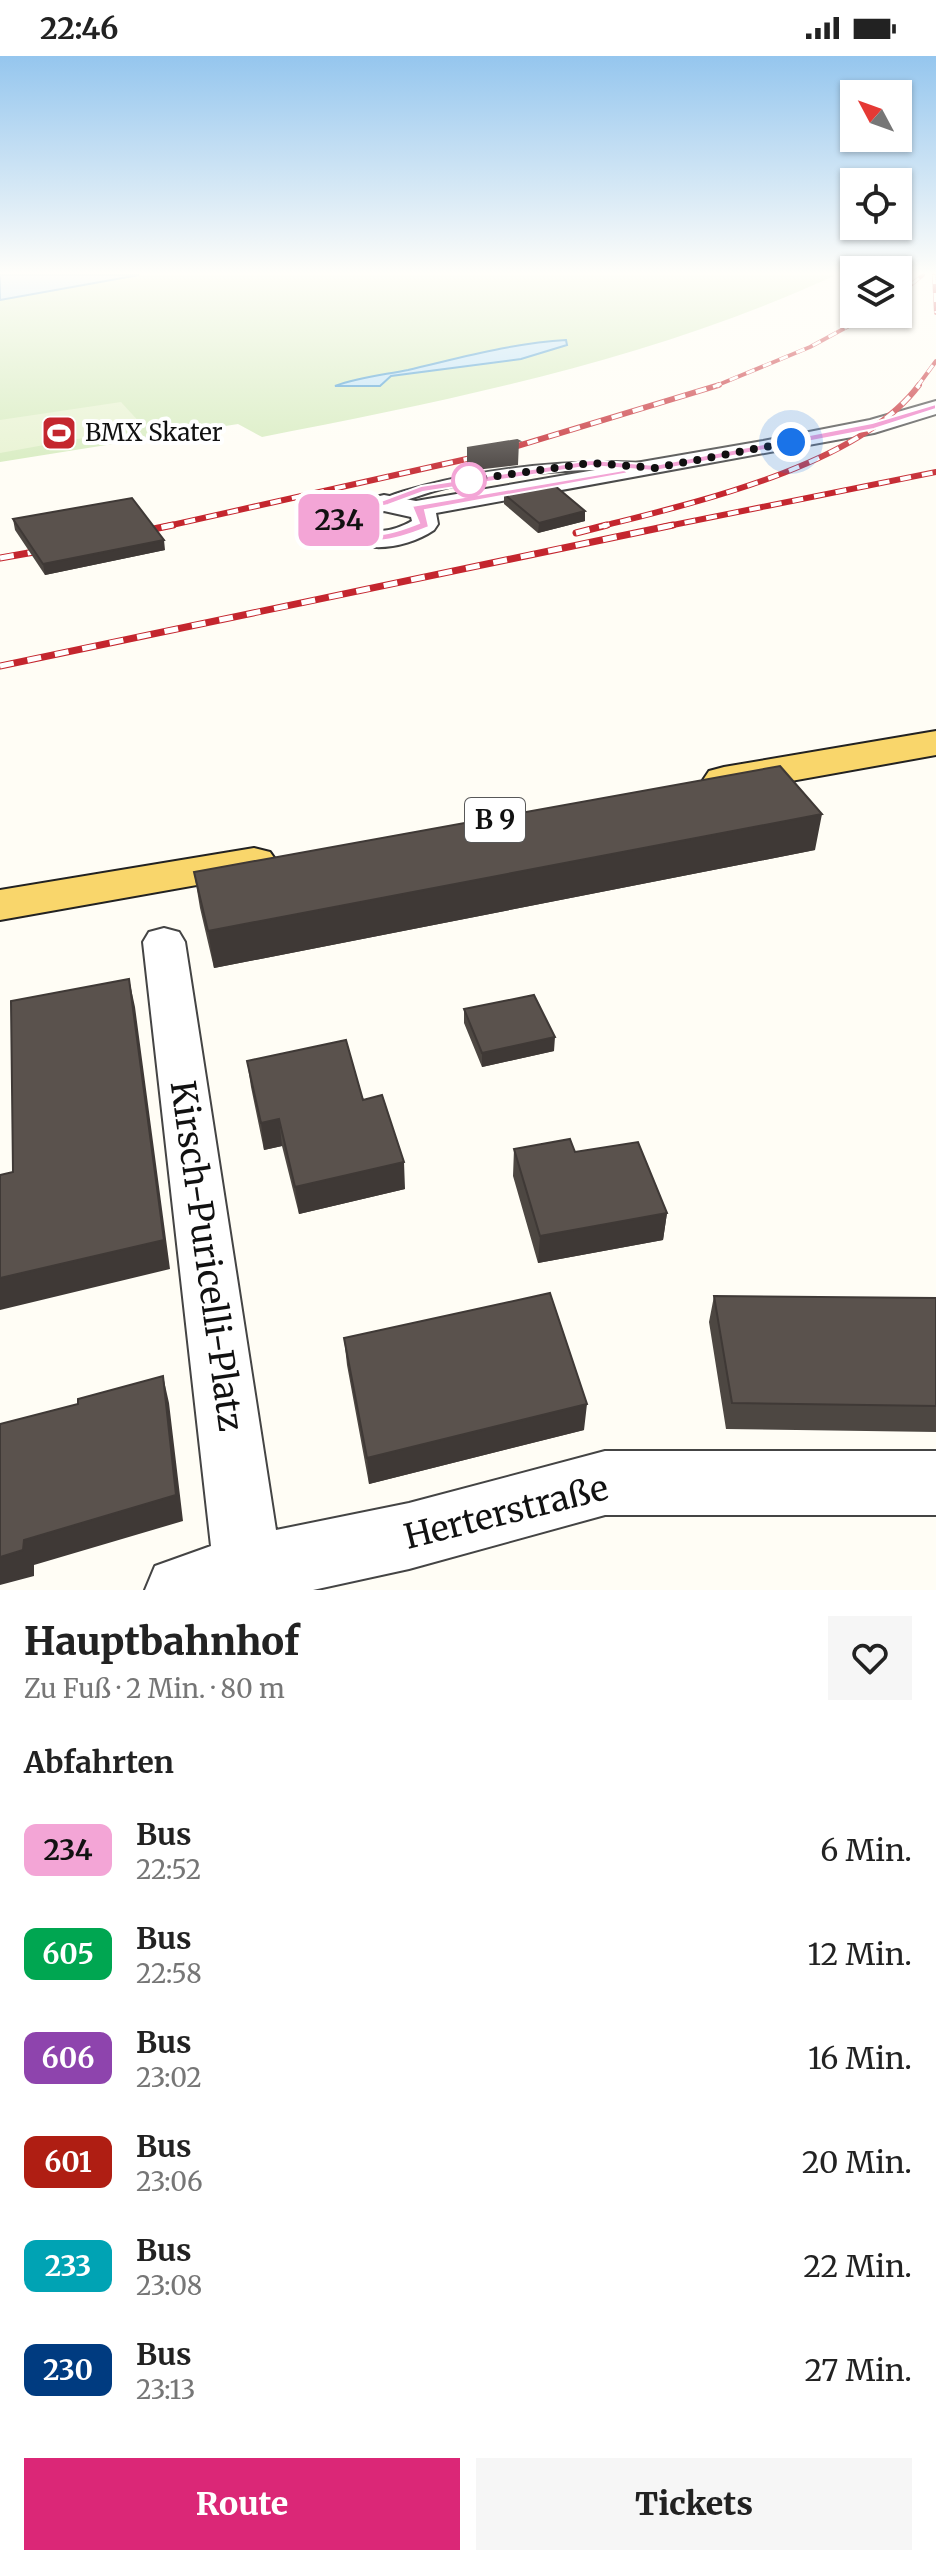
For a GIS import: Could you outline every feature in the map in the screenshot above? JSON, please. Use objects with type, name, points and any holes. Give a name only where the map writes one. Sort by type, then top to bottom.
[{"type":"main road","points":[[680,787],[936,743]]},
{"type":"main road","points":[[0,905],[294,855]]},
{"type":"street","points":[[416,509],[874,426],[936,407]]},
{"type":"street","points":[[384,503],[416,509],[423,513],[425,524],[393,538],[351,534],[339,523],[346,511],[384,503]]},
{"type":"street","name":"Kirsch-Puricelli-Platz","points":[[164,942],[248,1570]]},
{"type":"street","name":"Herterstraße","points":[[179,1590],[248,1570],[409,1536],[605,1483],[936,1483]]},
{"type":"lane","points":[[384,503],[421,489],[591,463],[655,468]]},
{"type":"green space","points":[[0,347],[646,347],[481,391],[262,437],[238,424],[0,462]]},
{"type":"green space","name":"BMX Skater","points":[[121,402],[144,427],[0,453],[0,420]]},
{"type":"water","points":[[562,347],[521,359],[391,376],[380,386],[335,386],[362,378],[506,348]]},
{"type":"building","points":[[554,485],[585,511],[539,523],[504,494]]},
{"type":"building","points":[[132,498],[164,540],[43,564],[13,519]]},
{"type":"building","points":[[780,766],[822,814],[208,931],[194,872]]},
{"type":"building","points":[[129,979],[164,1240],[0,1278],[0,1175],[13,1172],[11,1001]]},
{"type":"building","points":[[534,995],[555,1037],[482,1053],[464,1009]]},
{"type":"building","points":[[346,1040],[363,1100],[382,1095],[404,1162],[295,1187],[279,1119],[261,1123],[247,1061]]},
{"type":"building","points":[[570,1139],[575,1152],[638,1142],[667,1213],[540,1236],[514,1149]]},
{"type":"building","points":[[550,1293],[587,1404],[367,1458],[344,1338]]},
{"type":"building","points":[[714,1296],[936,1298],[936,1406],[732,1403]]},
{"type":"building","points":[[163,1376],[176,1495],[24,1540],[23,1550],[0,1557],[0,1424],[78,1404],[78,1399]]},
{"type":"railway","points":[[715,386],[811,347]]},
{"type":"railway","points":[[917,387],[936,361]]},
{"type":"railway","points":[[715,386],[719,385]]},
{"type":"railway","points":[[599,527],[726,493],[816,459],[857,438],[892,413],[919,385]]},
{"type":"railway","points":[[163,527],[498,452],[715,386]]},
{"type":"railway","points":[[663,527],[936,472]]},
{"type":"railway","points":[[134,533],[173,525]]},
{"type":"railway","points":[[576,533],[607,525]]},
{"type":"railway","points":[[0,666],[673,525]]},
{"type":"railway","points":[[0,558],[51,549]]},
{"type":"bus line","name":"234","points":[[624,473],[416,509],[423,513],[425,524],[407,535],[393,538],[351,534],[339,523],[346,511],[384,503],[421,489],[591,463],[655,468],[874,426],[936,407]]},
{"type":"place","name":"BMX Skater","points":[[59,433]]},
{"type":"route","points":[[469,480],[591,463],[655,468],[791,442]]}]
